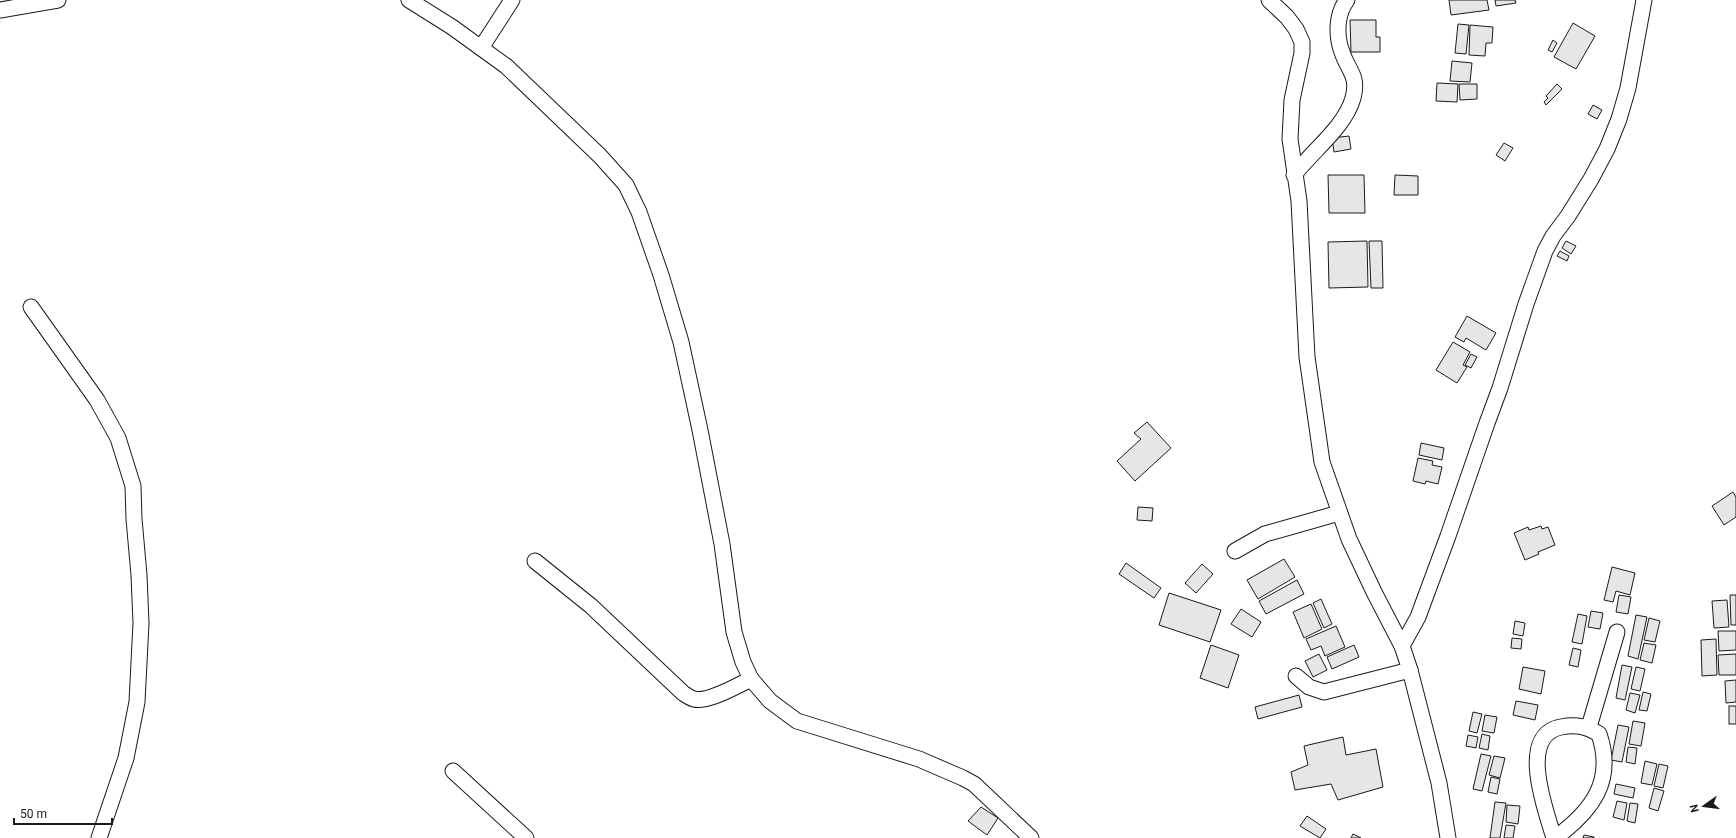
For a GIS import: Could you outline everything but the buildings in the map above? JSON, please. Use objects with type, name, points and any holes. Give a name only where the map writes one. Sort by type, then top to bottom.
[{"type":"street","points":[[0,10],[58,0]]},
{"type":"street","points":[[409,0],[452,27],[506,66],[600,156],[626,184],[639,212],[661,275],[681,342],[722,544],[734,632],[743,662],[751,679],[770,701],[797,721],[919,759],[963,778],[985,794],[1031,838]]},
{"type":"street","points":[[481,48],[512,0]]},
{"type":"street","points":[[1269,0],[1287,17],[1296,29],[1302,42],[1302,53],[1292,100],[1290,139],[1299,201],[1307,357],[1322,462],[1339,513],[1374,592],[1402,646],[1410,670],[1438,783],[1448,838]]},
{"type":"street","points":[[1294,174],[1306,159],[1334,132],[1348,111],[1353,98],[1354,75],[1341,52],[1339,38],[1339,13],[1347,0]]},
{"type":"street","points":[[1402,646],[1418,617],[1450,530],[1500,388],[1526,304],[1545,252],[1553,236],[1568,216],[1608,149],[1628,88],[1644,0]]},
{"type":"street","points":[[31,307],[97,400],[118,438],[133,486],[141,623],[137,702],[126,758],[99,838]]},
{"type":"street","points":[[1234,551],[1265,534],[1339,513]]},
{"type":"street","points":[[535,561],[591,606],[683,693],[694,699],[703,699],[751,679]]},
{"type":"street","points":[[1588,727],[1617,632]]},
{"type":"street","points":[[1296,676],[1309,687],[1324,692],[1410,670]]},
{"type":"street","points":[[1572,724],[1588,727],[1599,734],[1605,759],[1597,795],[1583,815],[1572,826],[1555,838],[1540,787],[1538,751],[1542,738],[1554,728],[1572,724]]},
{"type":"street","points":[[453,771],[526,838]]}]
